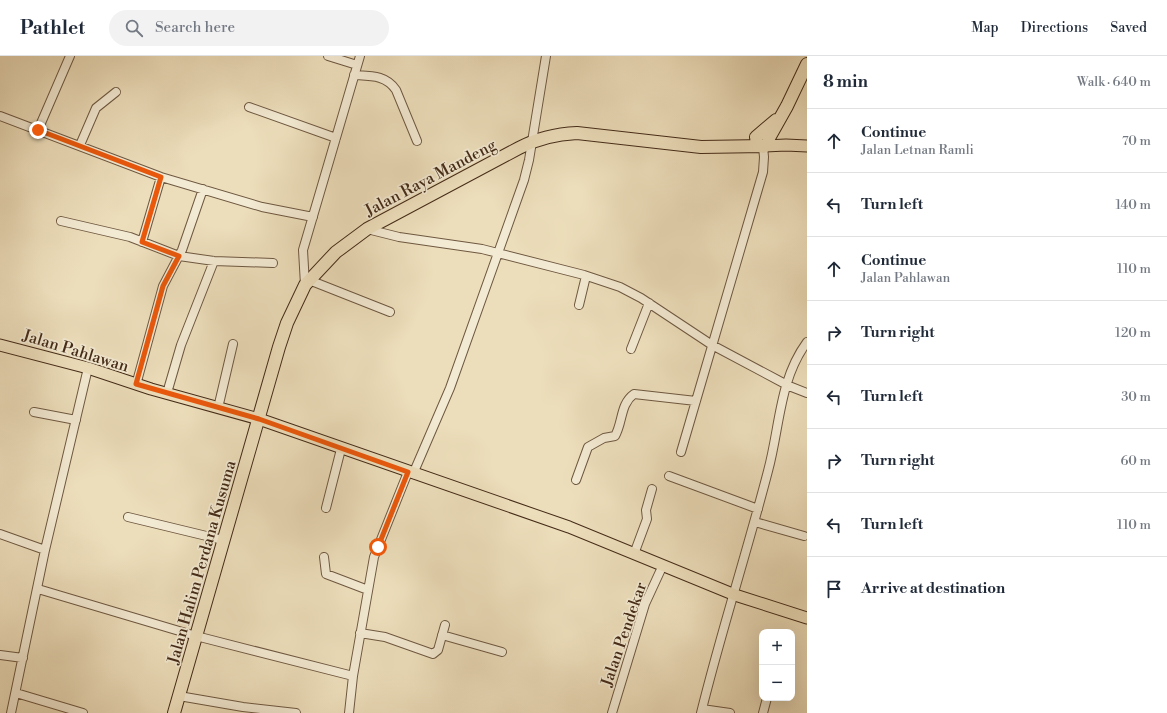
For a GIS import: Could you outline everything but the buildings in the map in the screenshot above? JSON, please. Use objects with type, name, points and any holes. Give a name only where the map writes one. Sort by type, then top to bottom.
[{"type":"highway","points":[[763,142],[782,113],[807,64]]},
{"type":"highway","name":"Jalan Raya Mandeng","points":[[259,419],[287,323],[307,283],[336,252],[367,229],[531,142],[560,134],[578,133],[701,147],[731,146],[763,142]]},
{"type":"highway","name":"Jalan Halim Perdana Kusuma","points":[[174,713],[259,419]]},
{"type":"main road","points":[[763,142],[807,146]]},
{"type":"main road","name":"Jalan Pahlawan","points":[[0,345],[88,368],[136,384],[259,419],[341,449],[569,527],[735,595],[807,618]]},
{"type":"street","points":[[38,130],[70,56]]},
{"type":"street","points":[[328,56],[357,65]]},
{"type":"street","points":[[360,56],[303,250],[307,283],[390,312]]},
{"type":"street","points":[[349,713],[353,676],[374,558],[410,473],[450,388],[499,254],[524,180],[529,160],[546,56]]},
{"type":"street","points":[[354,75],[382,78],[391,82],[396,90],[417,141]]},
{"type":"street","points":[[80,145],[96,108],[116,92]]},
{"type":"street","points":[[249,107],[336,138]]},
{"type":"street","points":[[0,116],[80,145],[161,177],[262,207],[313,217]]},
{"type":"street","points":[[682,452],[763,172],[763,142]]},
{"type":"street","points":[[142,242],[161,177]]},
{"type":"street","points":[[136,384],[163,286],[179,256],[203,189]]},
{"type":"street","points":[[61,221],[130,237],[179,256],[214,262],[273,263]]},
{"type":"street","points":[[367,229],[399,237],[452,244],[499,254],[586,276],[620,287],[649,303],[712,345],[785,384],[807,393]]},
{"type":"street","points":[[167,393],[181,345],[214,262]]},
{"type":"street","points":[[579,305],[586,276]]},
{"type":"street","points":[[630,349],[649,303]]},
{"type":"street","points":[[730,713],[701,711],[735,595],[771,460],[785,384],[794,363],[807,342]]},
{"type":"street","points":[[218,408],[233,344]]},
{"type":"street","points":[[11,713],[45,550],[88,368]]},
{"type":"street","points":[[576,480],[588,447],[604,438],[615,436],[628,398],[634,394],[696,401]]},
{"type":"street","points":[[34,412],[76,420]]},
{"type":"street","points":[[326,508],[341,449]]},
{"type":"street","points":[[669,476],[758,509]]},
{"type":"street","points":[[634,554],[647,519],[646,510],[652,489]]},
{"type":"street","points":[[128,517],[223,540]]},
{"type":"street","points":[[754,522],[804,536]]},
{"type":"street","points":[[0,534],[45,550]]},
{"type":"street","points":[[324,557],[325,573],[327,575],[368,590]]},
{"type":"street","name":"Jalan Pendekar","points":[[612,713],[645,604],[663,565]]},
{"type":"street","points":[[38,589],[196,636],[353,676]]},
{"type":"street","points":[[360,633],[385,637],[433,654],[438,650],[445,625]]},
{"type":"street","points":[[442,634],[502,652]]},
{"type":"street","points":[[0,655],[23,658]]},
{"type":"street","points":[[16,693],[83,713]]},
{"type":"street","points":[[179,696],[243,707],[296,713]]},
{"type":"street","points":[[763,713],[766,701]]},
{"type":"route","points":[[38,130],[161,177],[142,242],[179,256],[167,277],[159,297],[136,384],[259,419],[408,472],[378,547]]}]
